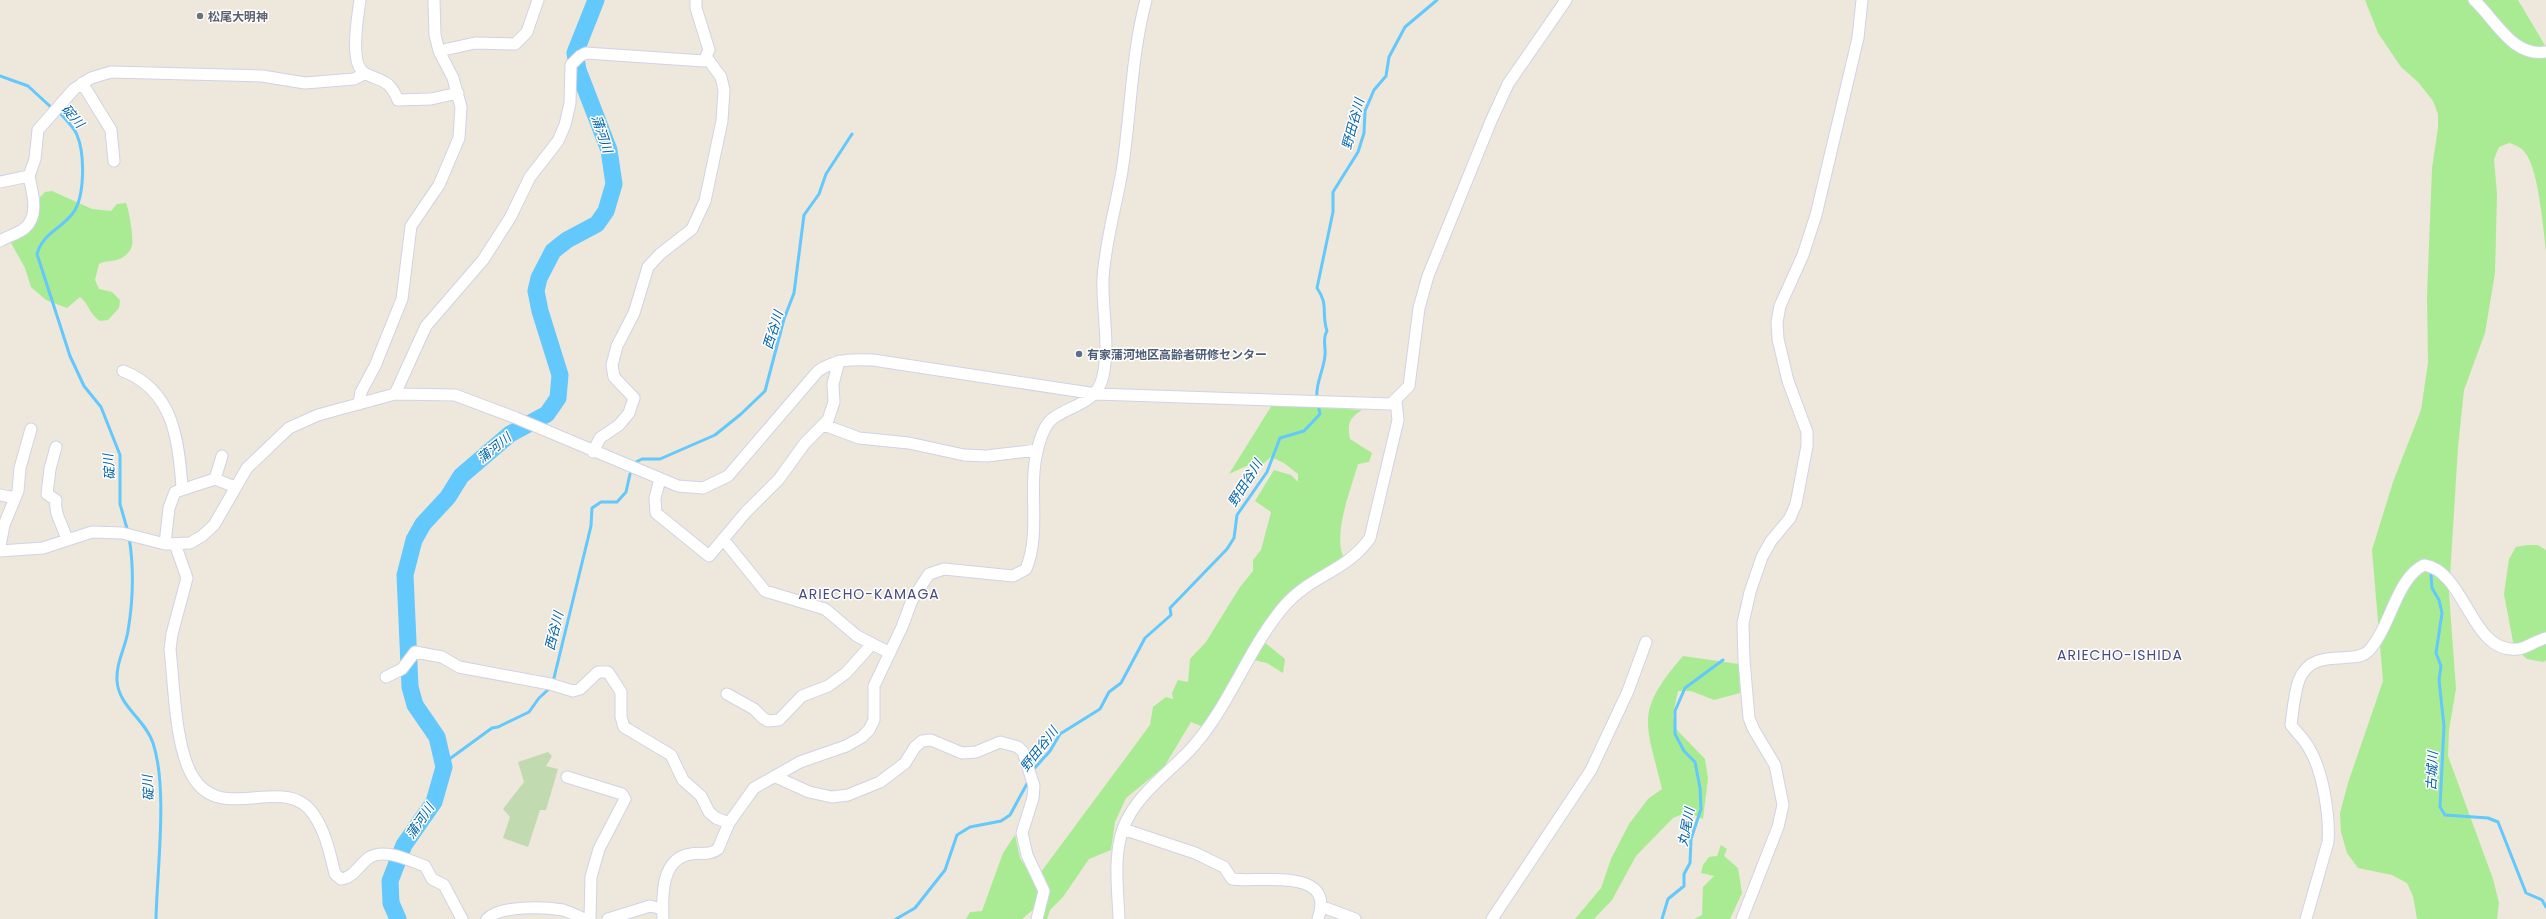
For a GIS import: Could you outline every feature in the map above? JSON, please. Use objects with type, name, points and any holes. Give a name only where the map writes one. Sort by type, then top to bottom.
[{"type":"street","points":[[360,0],[356,24],[356,61],[364,74],[386,82],[393,89],[398,100],[431,99],[458,93]]},
{"type":"street","points":[[359,404],[361,392],[375,366],[402,299],[411,226],[438,185],[459,138],[461,120],[458,93],[453,78],[439,51],[435,35],[434,0]]},
{"type":"street","points":[[439,51],[475,43],[515,44],[527,32],[538,0]]},
{"type":"street","points":[[395,394],[426,326],[483,260],[510,218],[530,177],[558,141],[565,125],[570,103],[571,65],[580,56],[596,54],[699,62],[707,58],[709,50],[696,8],[696,0]]},
{"type":"street","points":[[608,919],[650,906],[663,914],[666,876],[673,862],[685,855],[714,852],[722,843],[729,823],[754,788],[776,777],[800,762],[846,746],[862,737],[869,730],[874,720],[874,686],[890,653],[912,600],[929,574],[944,569],[1013,576],[1026,569],[1031,552],[1037,450],[1046,427],[1052,420],[1096,394],[1103,377],[1105,360],[1103,278],[1114,204],[1122,172],[1135,62],[1146,0]]},
{"type":"street","points":[[0,551],[44,548],[92,532],[122,533],[170,544],[190,543],[202,536],[214,525],[247,468],[288,428],[318,415],[395,394],[455,395],[516,418],[593,452],[678,486],[703,488],[728,476],[818,371],[839,361],[873,360],[1096,394],[1386,405],[1396,401],[1406,392],[1411,381],[1419,308],[1428,276],[1491,121],[1508,84],[1566,0]]},
{"type":"street","points":[[1742,919],[1778,826],[1783,805],[1775,765],[1754,730],[1749,718],[1744,660],[1743,623],[1750,592],[1762,557],[1771,541],[1790,518],[1796,504],[1807,446],[1807,432],[1788,381],[1778,339],[1777,322],[1780,306],[1803,255],[1816,214],[1858,38],[1862,0]]},
{"type":"street","points":[[2474,0],[2516,46],[2527,51],[2546,52]]},
{"type":"street","points":[[593,452],[600,438],[619,425],[629,413],[634,398],[614,377],[612,365],[617,346],[634,313],[648,267],[660,254],[692,229],[705,201],[722,121],[724,90],[721,77],[707,58]]},
{"type":"street","points":[[0,242],[26,227],[31,219],[34,208],[29,176],[35,159],[38,130],[82,83],[110,72],[262,76],[305,83],[354,79],[364,74]]},
{"type":"street","points":[[82,83],[111,130],[114,161]]},
{"type":"street","points":[[0,182],[29,176]]},
{"type":"street","points":[[660,479],[654,506],[663,520],[709,556],[779,479],[805,443],[824,425],[832,411],[833,384],[839,361]]},
{"type":"street","points":[[123,371],[145,381],[155,391],[170,416],[181,461],[182,488]]},
{"type":"street","points":[[1119,919],[1118,850],[1123,829],[1135,806],[1190,750],[1216,716],[1250,658],[1285,605],[1315,580],[1346,564],[1361,552],[1370,538],[1398,420],[1396,401]]},
{"type":"street","points":[[824,425],[859,438],[909,443],[964,455],[986,456],[1037,450]]},
{"type":"street","points":[[0,546],[4,525],[18,490],[20,468],[31,429]]},
{"type":"street","points":[[56,447],[47,494],[56,500],[55,512],[63,527],[66,540]]},
{"type":"street","points":[[214,479],[222,456]]},
{"type":"street","points":[[235,487],[214,479],[182,488],[175,492],[172,497],[170,544],[187,578],[172,634],[170,649],[182,747],[193,777],[204,792],[228,800],[282,796],[302,803],[314,814],[325,837],[335,874],[341,879],[349,878],[371,857],[391,855],[425,866],[432,879],[444,885],[462,919]]},
{"type":"street","points":[[0,495],[15,498]]},
{"type":"street","points":[[723,539],[765,591],[825,609],[857,636],[890,653]]},
{"type":"street","points":[[2306,919],[2328,842],[2329,831],[2319,776],[2311,750],[2291,725],[2299,679],[2305,671],[2330,657],[2357,657],[2366,654],[2375,643],[2410,574],[2424,565],[2433,566],[2442,572],[2454,586],[2478,628],[2492,641],[2507,648],[2518,649],[2546,638]]},
{"type":"street","points":[[1492,919],[1591,770],[1628,691],[1646,642]]},
{"type":"street","points":[[727,694],[754,709],[768,721],[779,720],[802,696],[828,686],[846,673],[872,644]]},
{"type":"street","points":[[386,677],[402,669],[415,652],[442,657],[459,667],[552,685],[573,691],[580,690],[598,672],[608,672],[621,692],[621,717],[624,727],[670,755],[683,780],[701,796],[709,812],[716,818],[729,823]]},
{"type":"street","points":[[776,777],[820,795],[832,797],[848,795],[880,782],[893,774],[905,763],[918,743],[927,740],[953,751],[968,754],[1000,742],[1018,748],[1023,752],[1033,779],[1033,798],[1022,833],[1027,855],[1044,891],[1038,919]]},
{"type":"street","points":[[567,777],[622,794],[625,799],[599,849],[591,877],[590,919]]},
{"type":"street","points":[[1123,829],[1195,853],[1224,867],[1232,879],[1284,878],[1303,883],[1317,893],[1323,907],[1318,919]]},
{"type":"street","points":[[1323,907],[1355,919]]},
{"type":"street","points":[[487,919],[492,914],[503,909],[564,910],[584,919]]},
{"type":"green space","points":[[2365,0],[2518,0],[2546,47],[2546,251],[2540,202],[2532,166],[2526,154],[2522,150],[2509,143],[2499,147],[2494,159],[2497,194],[2495,273],[2485,333],[2464,390],[2458,447],[2449,593],[2456,689],[2449,730],[2448,756],[2493,879],[2499,903],[2497,919],[2417,919],[2413,896],[2407,883],[2392,875],[2358,868],[2347,853],[2341,832],[2340,813],[2348,783],[2383,681],[2372,550],[2393,482],[2421,410],[2428,363],[2427,297],[2432,168],[2438,128],[2438,114],[2433,101],[2418,82],[2401,67],[2378,33]]},
{"type":"green space","points":[[52,191],[92,209],[111,211],[117,204],[126,203],[132,231],[131,248],[127,254],[121,258],[99,264],[95,280],[99,289],[112,292],[120,300],[119,308],[108,320],[100,321],[97,319],[80,297],[67,308],[46,300],[31,287],[25,268],[11,243],[35,220],[38,214],[40,197],[45,192]]},
{"type":"green space","points":[[1272,405],[1362,410],[1354,416],[1350,422],[1350,439],[1372,453],[1369,462],[1358,464],[1347,500],[1340,539],[1341,551],[1345,560],[1310,578],[1258,637],[1285,659],[1283,673],[1267,663],[1245,658],[1203,727],[1191,722],[1164,767],[1126,798],[1115,822],[1111,850],[1089,859],[1063,897],[1050,910],[1047,919],[1041,919],[1035,908],[1022,919],[966,919],[970,912],[982,911],[1003,853],[1015,835],[1020,858],[1032,877],[1041,872],[1150,725],[1153,707],[1166,697],[1173,699],[1172,693],[1178,680],[1188,682],[1190,659],[1206,642],[1240,587],[1253,571],[1253,560],[1261,550],[1271,512],[1255,501],[1274,470],[1291,475],[1298,482],[1298,474],[1284,463],[1271,457],[1262,465],[1253,463],[1229,474]]},
{"type":"green space","points":[[2538,545],[2546,550],[2546,660],[2544,662],[2527,659],[2514,647],[2504,594],[2509,559],[2516,547]]},
{"type":"green space","points":[[1683,656],[1739,664],[1740,693],[1714,700],[1691,691],[1678,691],[1673,715],[1675,728],[1705,759],[1708,778],[1703,819],[1687,812],[1673,818],[1636,856],[1612,900],[1594,919],[1575,919],[1601,888],[1611,859],[1629,824],[1648,799],[1662,789],[1649,733],[1648,719],[1651,705],[1657,691],[1667,675]]},
{"type":"green space","points":[[548,752],[552,756],[546,766],[558,769],[546,810],[540,810],[528,847],[503,838],[510,817],[503,809],[524,782],[518,762]]},
{"type":"green space","points":[[1721,845],[1727,849],[1724,856],[1738,868],[1742,893],[1730,919],[1694,919],[1702,915],[1703,887],[1714,876],[1701,873],[1703,865],[1709,857],[1717,856]]},
{"type":"waterway","name":"蒲河川","points":[[398,919],[391,903],[390,881],[404,845],[434,802],[444,767],[437,737],[415,705],[410,687],[405,575],[414,540],[423,524],[448,497],[461,476],[510,434],[547,414],[558,398],[560,375],[540,311],[536,291],[539,278],[553,251],[567,240],[597,224],[606,211],[614,184],[609,150],[578,70],[575,53],[596,0]]},
{"type":"waterway","name":"野田谷川","points":[[1317,398],[1317,387],[1324,361],[1324,340],[1327,331],[1323,299],[1317,288],[1333,212],[1333,192],[1358,152],[1364,133],[1365,111],[1374,90],[1386,76],[1389,57],[1405,27],[1437,0]]},
{"type":"waterway","name":"碇川","points":[[0,76],[28,86],[53,109]]},
{"type":"waterway","name":"碇川","points":[[58,111],[74,129],[80,143],[82,186],[80,197],[73,213],[43,241],[37,254],[70,356],[84,386],[101,407],[120,455],[120,504],[128,532]]},
{"type":"waterway","name":"西谷川","points":[[634,463],[642,459],[660,459],[715,435],[741,414],[765,391],[784,319],[794,293],[804,215],[819,194],[826,174],[852,134]]},
{"type":"waterway","name":"野田谷川","points":[[1032,771],[1050,751],[1060,734],[1100,709],[1109,692],[1121,683],[1145,638],[1171,615],[1170,608],[1227,549],[1234,538],[1237,515],[1267,472],[1280,438],[1304,431],[1320,414],[1318,404]]},
{"type":"waterway","name":"西谷川","points":[[553,682],[591,526],[592,508],[601,502],[617,502],[626,492],[630,474]]},
{"type":"waterway","name":"碇川","points":[[129,537],[132,572],[131,608],[127,638],[119,662],[117,681],[122,698],[149,735],[153,743],[157,761],[161,806],[156,919]]},
{"type":"waterway","name":"古城川","points":[[2431,575],[2432,588],[2439,600],[2442,613],[2436,653],[2441,666],[2439,680],[2444,726],[2440,807],[2445,815],[2488,818],[2498,822],[2526,893],[2542,900],[2546,907]]},
{"type":"waterway","name":"丸尾川","points":[[1662,919],[1668,899],[1684,886],[1684,874],[1690,863],[1691,839],[1701,809],[1700,788],[1695,762],[1684,751],[1675,734],[1675,711],[1685,688],[1723,660]]},
{"type":"waterway","name":"西谷川","points":[[444,763],[492,728],[498,727],[529,712],[539,698],[551,687]]},
{"type":"waterway","name":"野田谷川","points":[[896,919],[915,908],[945,870],[957,835],[970,827],[1001,821],[1010,815],[1029,780]]},
{"type":"place","name":"松尾大明神","points":[[200,16]]},
{"type":"place","name":"有家蒲河地区高齢者研修センター","points":[[1079,354]]},
{"type":"district","name":"ARIECHO-KAMAGA","points":[[869,594]]},
{"type":"district","name":"ARIECHO-ISHIDA","points":[[2120,655]]}]
